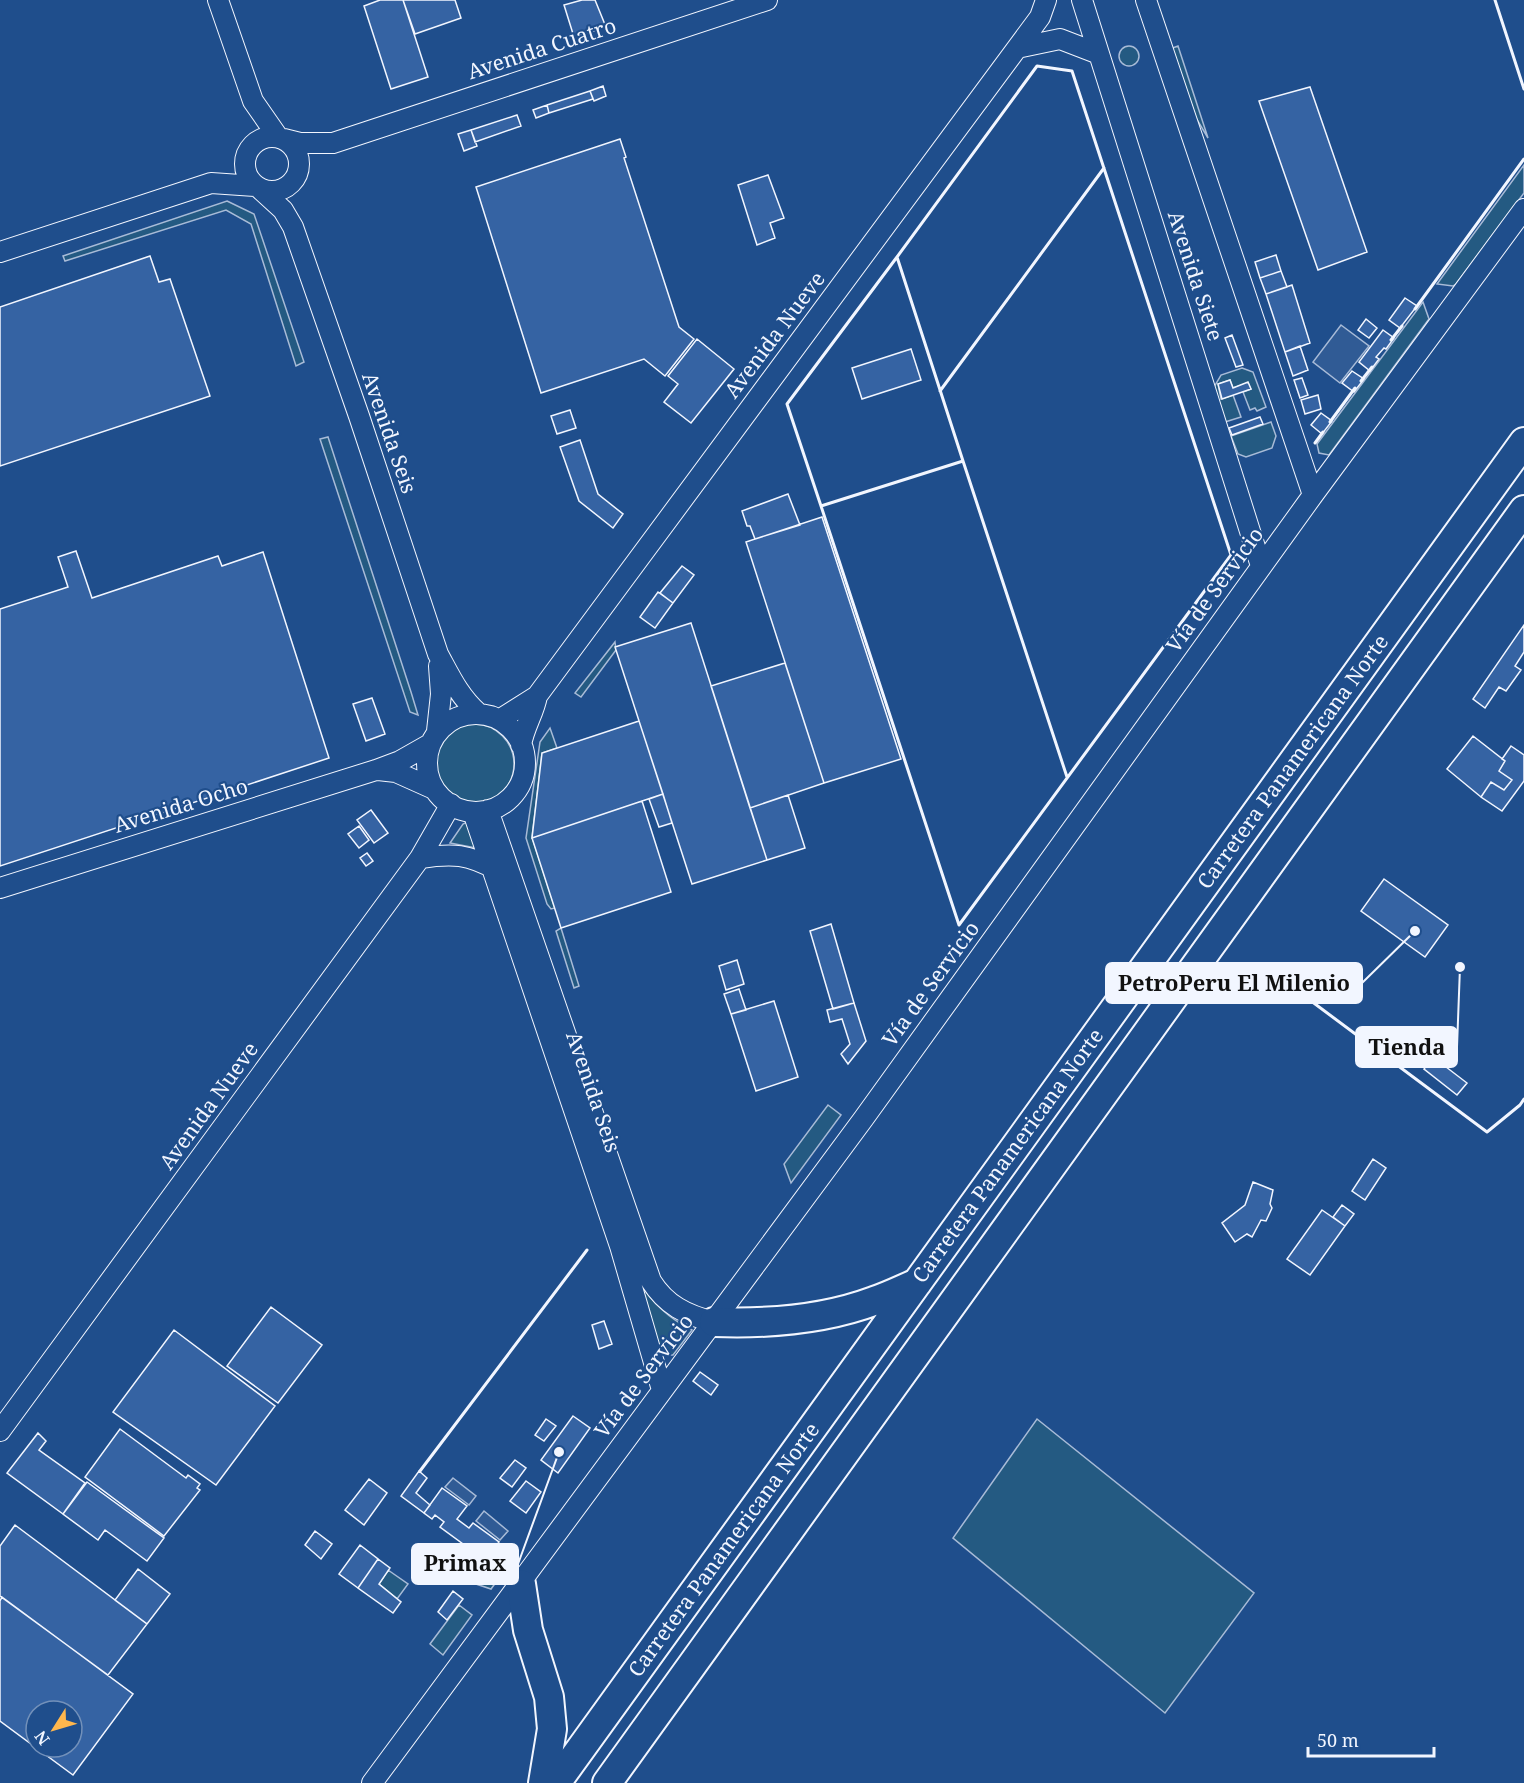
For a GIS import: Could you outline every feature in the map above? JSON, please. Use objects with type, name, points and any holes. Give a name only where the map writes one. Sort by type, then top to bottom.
[{"type":"highway","name":"Carretera Panamericana Norte","points":[[556,1783],[1524,442]]},
{"type":"highway","name":"Carretera Panamericana Norte","points":[[607,1783],[1524,510]]},
{"type":"highway","points":[[1059,1086],[1094,1109]]},
{"type":"highway","points":[[714,1322],[754,1323],[810,1318],[873,1302],[917,1283]]},
{"type":"highway","points":[[521,1584],[528,1630],[549,1697],[552,1729],[543,1783]]},
{"type":"street","points":[[218,0],[253,101],[281,138],[296,152],[299,160],[293,227]]},
{"type":"street","name":"Avenida Cuatro","points":[[297,175],[315,156],[333,143],[767,0]]},
{"type":"street","name":"Avenida Nueve","points":[[499,720],[537,696],[1040,17],[1046,0]]},
{"type":"street","name":"Avenida Siete","points":[[1082,0],[1261,566]]},
{"type":"street","name":"Avenida Siete","points":[[1146,0],[1313,495]]},
{"type":"street","points":[[1017,48],[1060,39],[1099,54]]},
{"type":"street","points":[[253,101],[248,150],[244,161],[245,171],[257,187],[283,210],[293,227]]},
{"type":"street","points":[[211,183],[259,140],[267,137],[281,138]]},
{"type":"street","name":"Avenida Cuatro","points":[[281,138],[300,142],[333,143]]},
{"type":"street","points":[[0,252],[211,183],[257,187],[273,192],[290,185],[297,175]]},
{"type":"street","name":"Vía de Servicio","points":[[372,1783],[871,1109],[1261,566],[1524,210]]},
{"type":"street","name":"Avenida Seis","points":[[293,227],[362,424],[438,654],[451,681],[466,702],[478,713]]},
{"type":"street","name":"Avenida Seis","points":[[433,738],[441,694],[438,654]]},
{"type":"street","name":"Avenida Nueve","points":[[521,745],[537,696]]},
{"type":"street","points":[[478,713],[499,720],[507,724],[521,745],[525,766],[522,781],[514,794],[502,804],[480,811],[458,808],[434,789],[428,775],[426,759],[433,738],[449,721],[463,715],[478,713]]},
{"type":"street","name":"Avenida Ocho","points":[[0,888],[376,770],[400,760],[433,738]]},
{"type":"street","name":"Avenida Ocho","points":[[376,770],[396,772],[434,789]]},
{"type":"street","name":"Avenida Nueve","points":[[0,1431],[420,858],[451,804]]},
{"type":"street","name":"Avenida Seis","points":[[480,811],[510,877],[651,1281],[659,1293],[680,1311],[714,1322]]},
{"type":"street","name":"Avenida Seis","points":[[480,811],[492,867],[620,1246],[662,1390]]},
{"type":"street","points":[[420,858],[447,854],[477,859],[510,877]]},
{"type":"shaded area","points":[[1125,46],[1133,46],[1139,52],[1139,60],[1133,66],[1125,66],[1119,60],[1119,52]]},
{"type":"shaded area","points":[[1178,46],[1208,138],[1193,113],[1170,49]]},
{"type":"shaded area","points":[[1524,165],[1524,193],[1456,284],[1453,286],[1437,284]]},
{"type":"shaded area","points":[[227,201],[254,214],[304,362],[296,366],[251,224],[226,210],[65,261],[63,256]]},
{"type":"shaded area","points":[[1423,302],[1429,319],[1329,455],[1319,453],[1317,444]]},
{"type":"shaded area","points":[[1341,325],[1369,346],[1340,383],[1313,362]]},
{"type":"shaded area","points":[[1242,368],[1253,372],[1266,407],[1257,411],[1255,408],[1250,410],[1243,392],[1251,389],[1248,383],[1233,388],[1230,380],[1218,384],[1221,399],[1233,395],[1241,417],[1225,422],[1214,387],[1221,375]]},
{"type":"shaded area","points":[[1271,422],[1276,436],[1272,448],[1246,457],[1238,454],[1231,436]]},
{"type":"shaded area","points":[[328,437],[418,715],[410,712],[320,439]]},
{"type":"shaded area","points":[[615,642],[616,650],[581,697],[575,693]]},
{"type":"shaded area","points":[[474,724],[489,727],[502,736],[511,749],[514,764],[511,779],[502,792],[489,801],[474,804],[459,801],[446,792],[437,779],[434,764],[437,749],[446,736],[459,727]]},
{"type":"shaded area","points":[[550,728],[557,748],[542,753],[532,837],[555,908],[551,909],[547,904],[526,838],[540,742]]},
{"type":"shaded area","points":[[467,822],[476,848],[450,843],[463,824]]},
{"type":"shaded area","points":[[561,928],[579,986],[574,988],[556,931]]},
{"type":"shaded area","points":[[828,1105],[841,1115],[791,1183],[784,1164]]},
{"type":"shaded area","points":[[638,1281],[662,1309],[692,1330],[673,1355],[665,1355],[660,1348]]},
{"type":"shaded area","points":[[1037,1419],[1254,1593],[1165,1713],[953,1538]]},
{"type":"shaded area","points":[[453,1478],[476,1496],[469,1505],[445,1487]]},
{"type":"shaded area","points":[[484,1511],[508,1531],[500,1540],[476,1521]]},
{"type":"shaded area","points":[[498,1547],[518,1552],[491,1589],[473,1583]]},
{"type":"shaded area","points":[[388,1570],[408,1584],[397,1599],[379,1584]]},
{"type":"shaded area","points":[[459,1605],[472,1615],[443,1655],[430,1644]]},
{"type":"building","points":[[380,0],[403,0],[428,77],[391,89],[364,6]]},
{"type":"building","points":[[403,0],[455,0],[461,18],[415,34]]},
{"type":"building","points":[[582,0],[595,0],[606,27],[574,37],[564,5]]},
{"type":"building","points":[[603,86],[606,96],[594,101],[590,91]]},
{"type":"building","points":[[1310,87],[1367,252],[1318,270],[1259,101]]},
{"type":"building","points":[[590,91],[593,99],[549,113],[547,105]]},
{"type":"building","points":[[547,105],[549,113],[536,118],[533,110]]},
{"type":"building","points":[[517,115],[521,126],[475,142],[471,130]]},
{"type":"building","points":[[471,130],[477,146],[464,151],[458,134]]},
{"type":"building","points":[[620,139],[626,157],[624,158],[679,327],[694,339],[665,376],[644,359],[541,393],[476,187]]},
{"type":"building","points":[[768,175],[784,218],[770,223],[775,238],[757,245],[738,185]]},
{"type":"building","points":[[1276,255],[1281,271],[1260,278],[1255,262]]},
{"type":"building","points":[[150,256],[159,282],[170,279],[210,396],[0,466],[0,307]]},
{"type":"building","points":[[1281,271],[1287,287],[1266,294],[1260,278]]},
{"type":"building","points":[[1292,285],[1310,343],[1285,352],[1266,294]]},
{"type":"building","points":[[1405,298],[1417,306],[1400,328],[1389,320]]},
{"type":"building","points":[[1366,319],[1377,328],[1369,338],[1358,330]]},
{"type":"building","points":[[1383,330],[1394,338],[1376,357],[1379,359],[1370,371],[1359,362]]},
{"type":"building","points":[[1232,335],[1243,365],[1236,367],[1225,338]]},
{"type":"building","points":[[697,339],[734,369],[691,423],[664,402],[678,384],[668,376]]},
{"type":"building","points":[[1300,346],[1308,370],[1293,376],[1285,352]]},
{"type":"building","points":[[911,349],[921,380],[862,399],[852,368]]},
{"type":"building","points":[[1352,371],[1364,379],[1354,392],[1342,383]]},
{"type":"building","points":[[1302,378],[1308,395],[1300,398],[1294,380]]},
{"type":"building","points":[[1230,380],[1233,388],[1248,382],[1251,389],[1222,399],[1218,384]]},
{"type":"building","points":[[1318,395],[1321,409],[1305,414],[1301,400]]},
{"type":"building","points":[[570,410],[576,428],[557,434],[551,416]]},
{"type":"building","points":[[1321,413],[1332,421],[1322,434],[1311,425]]},
{"type":"building","points":[[1260,417],[1263,424],[1232,435],[1229,428]]},
{"type":"building","points":[[580,440],[598,494],[623,514],[613,528],[579,501],[560,447]]},
{"type":"building","points":[[788,494],[800,525],[755,539],[742,511]]},
{"type":"building","points":[[822,517],[901,759],[824,783],[746,542]]},
{"type":"building","points":[[76,551],[92,598],[218,556],[222,566],[263,552],[329,758],[0,866],[0,609],[68,587],[58,557]]},
{"type":"building","points":[[682,566],[694,575],[673,603],[660,593]]},
{"type":"building","points":[[658,592],[673,603],[655,628],[640,617]]},
{"type":"building","points":[[691,623],[767,860],[692,884],[615,647]]},
{"type":"building","points":[[1524,625],[1524,652],[1515,666],[1521,670],[1506,691],[1499,687],[1485,708],[1473,699]]},
{"type":"building","points":[[785,663],[824,783],[750,808],[711,686]]},
{"type":"building","points":[[372,698],[385,734],[366,741],[353,704]]},
{"type":"building","points":[[639,721],[663,794],[532,838],[542,753]]},
{"type":"building","points":[[1473,736],[1505,761],[1499,771],[1512,780],[1504,790],[1491,782],[1481,797],[1447,769]]},
{"type":"building","points":[[1511,746],[1524,755],[1524,781],[1502,811],[1481,797],[1491,782],[1504,790],[1512,780],[1499,771],[1505,761],[1502,759]]},
{"type":"building","points":[[663,794],[672,823],[659,827],[649,799]]},
{"type":"building","points":[[788,795],[805,848],[767,860],[750,808]]},
{"type":"building","points":[[642,801],[671,892],[561,928],[532,838]]},
{"type":"building","points":[[371,810],[388,833],[374,843],[357,820]]},
{"type":"building","points":[[359,826],[369,840],[359,848],[348,834]]},
{"type":"building","points":[[367,853],[373,861],[366,866],[360,858]]},
{"type":"building","points":[[1384,879],[1448,925],[1425,957],[1361,911]]},
{"type":"building","points":[[831,924],[854,1003],[833,1009],[810,931]]},
{"type":"building","points":[[737,960],[744,984],[726,990],[719,966]]},
{"type":"building","points":[[739,989],[746,1010],[731,1014],[724,994]]},
{"type":"building","points":[[774,1001],[798,1077],[756,1091],[731,1014]]},
{"type":"building","points":[[854,1003],[866,1041],[848,1064],[841,1054],[850,1044],[842,1019],[830,1022],[827,1010]]},
{"type":"building","points":[[1433,1057],[1467,1083],[1457,1095],[1424,1069]]},
{"type":"building","points":[[1373,1159],[1386,1168],[1365,1200],[1352,1191]]},
{"type":"building","points":[[1253,1182],[1273,1190],[1270,1204],[1272,1208],[1266,1221],[1261,1220],[1252,1237],[1247,1234],[1235,1242],[1222,1223],[1245,1205]]},
{"type":"building","points":[[1342,1205],[1354,1214],[1345,1226],[1333,1217]]},
{"type":"building","points":[[1322,1210],[1345,1226],[1310,1275],[1287,1259]]},
{"type":"building","points":[[271,1307],[322,1345],[278,1403],[227,1366]]},
{"type":"building","points":[[604,1321],[612,1344],[599,1349],[592,1325]]},
{"type":"building","points":[[174,1330],[275,1406],[216,1485],[113,1412]]},
{"type":"building","points":[[700,1372],[718,1385],[711,1395],[693,1381]]},
{"type":"building","points":[[573,1416],[590,1428],[558,1473],[541,1460]]},
{"type":"building","points":[[546,1419],[556,1426],[544,1441],[535,1435]]},
{"type":"building","points":[[120,1429],[186,1478],[188,1475],[200,1484],[197,1488],[200,1490],[164,1536],[85,1477]]},
{"type":"building","points":[[38,1433],[46,1441],[39,1450],[85,1483],[63,1514],[7,1473]]},
{"type":"building","points":[[515,1460],[526,1468],[512,1487],[500,1478]]},
{"type":"building","points":[[419,1471],[427,1478],[416,1493],[430,1505],[424,1513],[401,1496]]},
{"type":"building","points":[[369,1479],[387,1493],[364,1525],[345,1510]]},
{"type":"building","points":[[526,1481],[541,1492],[526,1513],[510,1501]]},
{"type":"building","points":[[87,1482],[164,1538],[147,1561],[105,1530],[98,1540],[63,1514]]},
{"type":"building","points":[[442,1488],[467,1506],[457,1519],[469,1528],[473,1523],[499,1542],[485,1560],[440,1527],[444,1522],[435,1515],[432,1519],[424,1513]]},
{"type":"building","points":[[15,1525],[147,1624],[108,1675],[0,1596],[0,1546]]},
{"type":"building","points":[[315,1531],[332,1544],[321,1559],[305,1545]]},
{"type":"building","points":[[360,1545],[378,1559],[358,1588],[339,1574]]},
{"type":"building","points":[[378,1559],[390,1568],[379,1584],[401,1602],[393,1613],[358,1588]]},
{"type":"building","points":[[138,1569],[170,1594],[147,1624],[115,1600]]},
{"type":"building","points":[[453,1591],[463,1599],[447,1620],[438,1612]]},
{"type":"building","points":[[2,1597],[133,1694],[73,1775],[51,1759],[84,1759],[84,1699],[24,1699],[24,1739],[0,1721],[0,1601]]},
{"type":"wall","points":[[1495,0],[1524,89]]},
{"type":"wall","points":[[897,257],[1037,66],[1072,71],[1231,555],[959,925]]},
{"type":"wall","points":[[1415,309],[1524,159]]},
{"type":"wall","points":[[940,391],[1104,168]]},
{"type":"wall","points":[[897,257],[963,461],[821,506],[787,404],[897,257]]},
{"type":"wall","points":[[1391,340],[1402,326]]},
{"type":"wall","points":[[1361,381],[1372,367]]},
{"type":"wall","points":[[1330,422],[1355,388]]},
{"type":"wall","points":[[1315,443],[1323,432]]},
{"type":"wall","points":[[963,461],[1067,777]]},
{"type":"wall","points":[[821,506],[959,925]]},
{"type":"wall","points":[[1299,992],[1487,1132],[1520,1105],[1524,1099]]},
{"type":"wall","points":[[420,1471],[587,1250]]},
{"type":"place","name":"PetroPeru El Milenio","points":[[1415,931]]},
{"type":"place","name":"Tienda","points":[[1460,967]]},
{"type":"place","name":"Primax","points":[[559,1452]]}]
